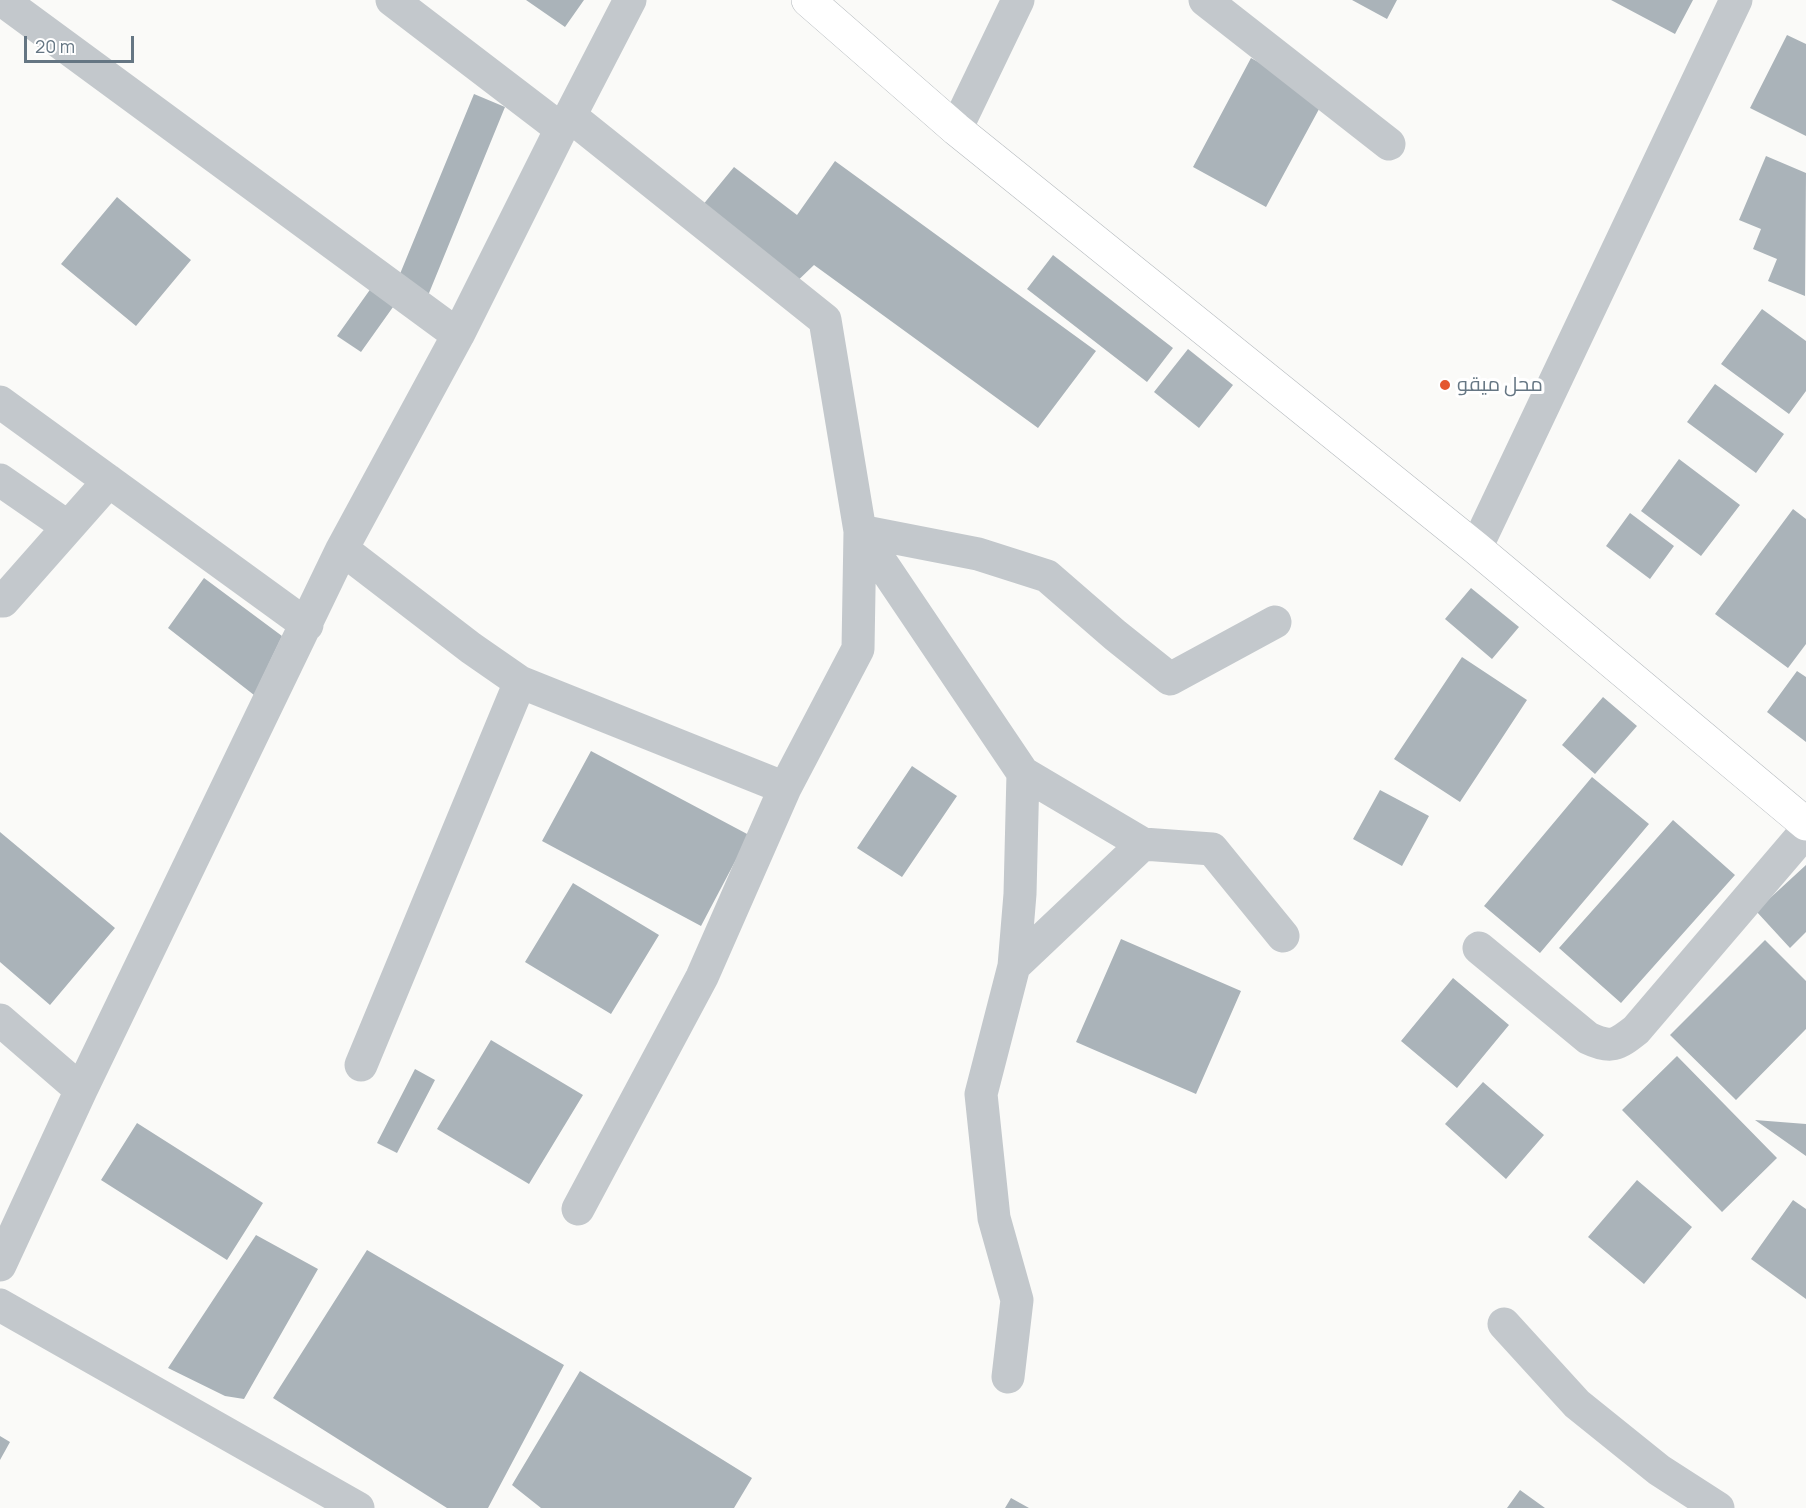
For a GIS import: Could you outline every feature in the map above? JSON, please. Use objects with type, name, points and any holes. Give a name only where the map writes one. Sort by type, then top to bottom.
[{"type":"main road","points":[[808,0],[956,129],[1476,548],[1806,824]]},
{"type":"street","points":[[2,0],[458,335]]},
{"type":"street","points":[[393,0],[565,122],[825,320],[860,531],[858,649],[785,788],[702,977],[578,1209]]},
{"type":"street","points":[[0,1265],[81,1090],[342,549],[458,335],[565,122],[630,0]]},
{"type":"street","points":[[956,129],[1018,0]]},
{"type":"street","points":[[1205,0],[1389,144]]},
{"type":"street","points":[[1476,548],[1736,0]]},
{"type":"street","points":[[0,402],[307,625]]},
{"type":"street","points":[[0,480],[68,527]]},
{"type":"street","points":[[0,601],[3,601],[109,481]]},
{"type":"street","points":[[860,531],[978,554],[1047,576],[1170,679],[1275,622]]},
{"type":"street","points":[[860,531],[1023,773],[1143,844],[1212,849],[1283,936]]},
{"type":"street","points":[[342,549],[471,648],[520,682],[785,788]]},
{"type":"street","points":[[362,1065],[520,682]]},
{"type":"street","points":[[1008,1377],[1017,1300],[994,1218],[981,1094],[1014,966],[1020,894],[1023,773]]},
{"type":"street","points":[[1479,948],[1588,1038],[1603,1046],[1620,1042],[1636,1030],[1806,831]]},
{"type":"street","points":[[1014,966],[1143,844]]},
{"type":"street","points":[[0,1020],[81,1090]]},
{"type":"street","points":[[0,1305],[358,1508]]},
{"type":"street","points":[[1504,1324],[1577,1404],[1659,1470],[1718,1508]]},
{"type":"building","points":[[526,0],[584,0],[565,27]]},
{"type":"building","points":[[1352,0],[1397,0],[1387,19]]},
{"type":"building","points":[[1611,0],[1693,0],[1675,34]]},
{"type":"building","points":[[1787,35],[1806,44],[1806,136],[1750,108]]},
{"type":"building","points":[[1251,58],[1325,98],[1266,207],[1193,167]]},
{"type":"building","points":[[474,94],[505,107],[427,298],[395,286]]},
{"type":"building","points":[[1766,156],[1806,173],[1805,296],[1768,281],[1777,259],[1753,249],[1761,229],[1739,220]]},
{"type":"building","points":[[835,161],[1096,351],[1038,428],[814,265],[789,289],[697,212],[734,167],[797,215]]},
{"type":"building","points":[[117,197],[191,260],[136,326],[61,264]]},
{"type":"building","points":[[1053,255],[1173,348],[1147,382],[1027,289]]},
{"type":"building","points":[[374,284],[398,300],[361,352],[337,336]]},
{"type":"building","points":[[1762,309],[1806,341],[1806,391],[1789,414],[1721,364]]},
{"type":"building","points":[[1188,349],[1233,385],[1199,428],[1154,392]]},
{"type":"building","points":[[1715,384],[1784,434],[1756,473],[1687,422]]},
{"type":"building","points":[[1679,459],[1740,505],[1701,556],[1641,511]]},
{"type":"building","points":[[1793,509],[1806,519],[1806,644],[1788,668],[1715,614]]},
{"type":"building","points":[[1630,513],[1674,546],[1650,579],[1606,546]]},
{"type":"building","points":[[204,578],[282,636],[254,695],[168,628]]},
{"type":"building","points":[[1471,588],[1519,627],[1492,659],[1445,619]]},
{"type":"building","points":[[1462,657],[1527,700],[1460,802],[1394,759]]},
{"type":"building","points":[[1797,671],[1806,677],[1806,742],[1767,712]]},
{"type":"building","points":[[1603,697],[1637,726],[1595,774],[1562,745]]},
{"type":"building","points":[[591,751],[749,835],[701,926],[542,841]]},
{"type":"building","points":[[912,766],[957,796],[902,877],[857,848]]},
{"type":"building","points":[[1592,777],[1649,824],[1540,953],[1484,906]]},
{"type":"building","points":[[1380,790],[1429,816],[1402,866],[1353,839]]},
{"type":"building","points":[[1673,820],[1735,875],[1621,1003],[1559,948]]},
{"type":"building","points":[[0,832],[115,928],[50,1005],[0,962]]},
{"type":"building","points":[[1806,865],[1806,932],[1790,948],[1756,911]]},
{"type":"building","points":[[573,883],[659,935],[611,1014],[525,962]]},
{"type":"building","points":[[1121,939],[1241,991],[1196,1094],[1076,1042]]},
{"type":"building","points":[[1765,940],[1806,981],[1806,1029],[1736,1100],[1670,1035]]},
{"type":"building","points":[[1453,978],[1509,1025],[1457,1088],[1401,1041]]},
{"type":"building","points":[[491,1040],[583,1095],[529,1184],[437,1129]]},
{"type":"building","points":[[1677,1056],[1777,1158],[1722,1212],[1622,1110]]},
{"type":"building","points":[[415,1069],[435,1080],[397,1153],[377,1143]]},
{"type":"building","points":[[1483,1082],[1544,1135],[1506,1179],[1445,1124]]},
{"type":"building","points":[[1755,1120],[1806,1124],[1806,1156]]},
{"type":"building","points":[[137,1123],[263,1203],[227,1260],[101,1180]]},
{"type":"building","points":[[1637,1180],[1692,1227],[1644,1284],[1588,1237]]},
{"type":"building","points":[[1793,1200],[1806,1209],[1806,1299],[1751,1259]]},
{"type":"building","points":[[256,1235],[318,1269],[244,1399],[225,1396],[168,1368]]},
{"type":"building","points":[[367,1250],[564,1365],[488,1508],[447,1508],[273,1398]]},
{"type":"building","points":[[580,1371],[752,1478],[734,1508],[541,1508],[512,1485]]},
{"type":"building","points":[[0,1436],[10,1442],[0,1460]]},
{"type":"building","points":[[1520,1490],[1545,1508],[1507,1508]]},
{"type":"building","points":[[1011,1498],[1029,1508],[1005,1508]]},
{"type":"place","name":"محل ميقو","points":[[1445,385]]}]
